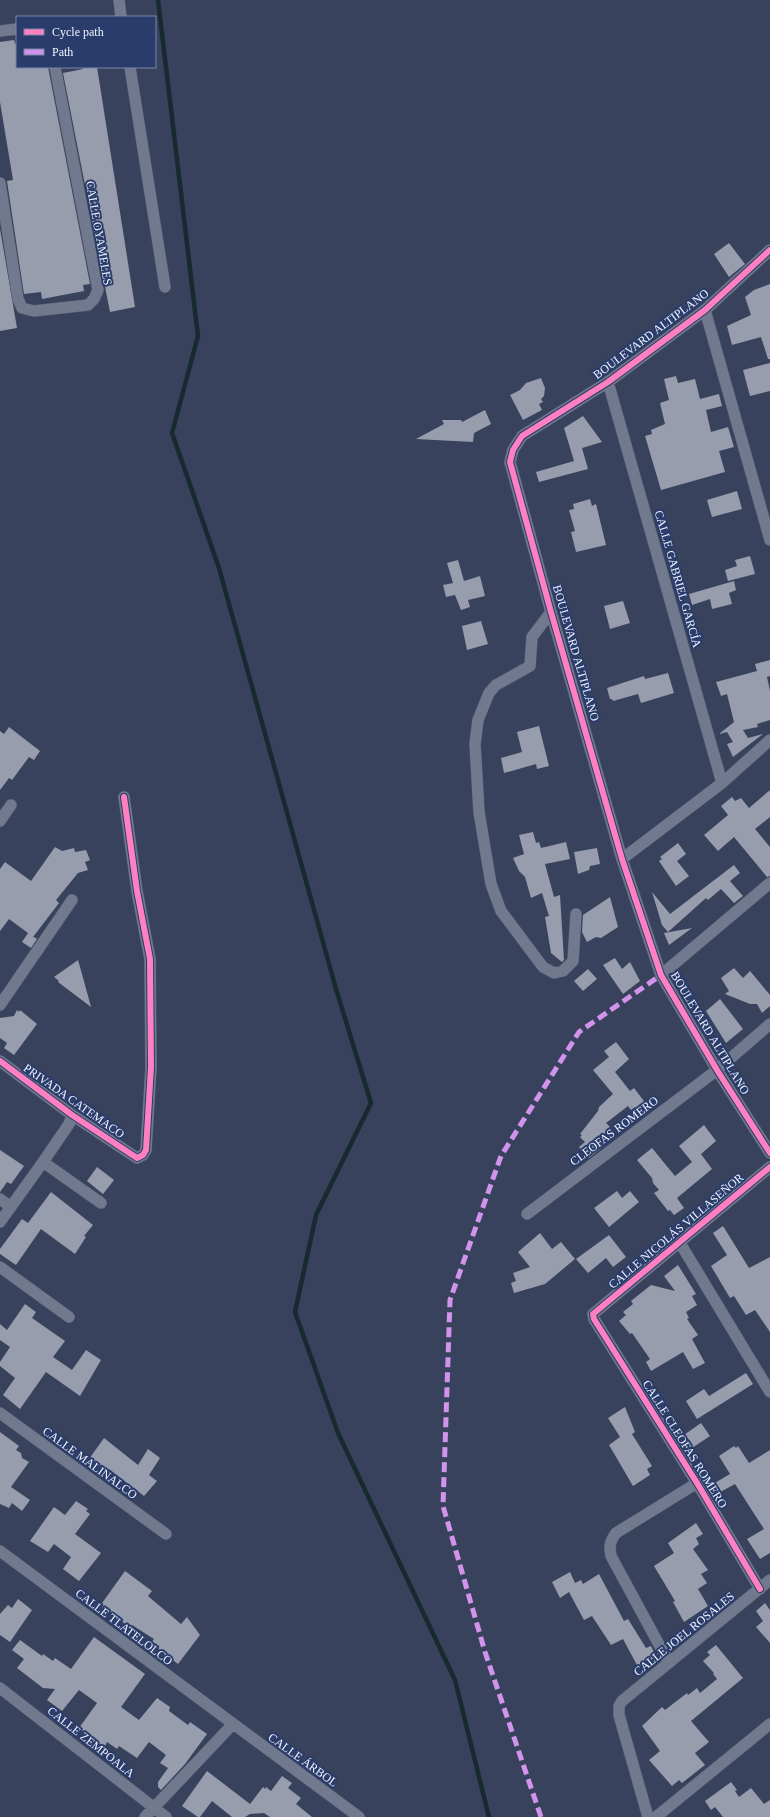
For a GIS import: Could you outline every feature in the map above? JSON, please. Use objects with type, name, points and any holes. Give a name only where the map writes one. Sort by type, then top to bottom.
[{"type":"street","points":[[119,0],[121,16]]},
{"type":"street","points":[[0,32],[16,29]]},
{"type":"street","name":"CALLE OYAMELES","points":[[0,184],[18,300],[22,308],[34,311],[88,305],[94,299],[98,290],[55,68]]},
{"type":"street","points":[[130,68],[165,287]]},
{"type":"street","name":"BOULEVARD ALTIPLANO","points":[[770,250],[705,310],[608,382],[522,436],[513,450],[510,462],[545,584],[551,612],[622,859],[661,975],[717,1070],[770,1153]]},
{"type":"street","points":[[705,310],[770,540]]},
{"type":"street","name":"CALLE GABRIEL GARCÍA","points":[[608,382],[722,783]]},
{"type":"street","points":[[551,612],[532,637],[530,666],[496,685],[489,693],[478,720],[475,744],[479,812],[491,884],[501,911],[543,967],[554,973],[563,971],[573,961],[576,914]]},
{"type":"street","points":[[622,859],[722,783],[770,740]]},
{"type":"street","name":"PRIVADA CATEMACO","points":[[0,1061],[72,1116],[137,1158],[143,1155],[146,1150],[151,1067],[150,959],[137,891],[124,797]]},
{"type":"street","points":[[0,821],[11,805]]},
{"type":"street","points":[[661,975],[770,883]]},
{"type":"street","points":[[0,1005],[72,900]]},
{"type":"street","name":"CLEOFAS ROMERO","points":[[527,1214],[717,1070],[770,1024]]},
{"type":"street","points":[[0,1222],[69,1124],[72,1116]]},
{"type":"street","points":[[43,1162],[101,1203]]},
{"type":"street","name":"CALLE NICOLÁS VILLASEÑOR","points":[[595,1312],[770,1167]]},
{"type":"street","points":[[0,1199],[11,1207]]},
{"type":"street","points":[[680,1243],[770,1392]]},
{"type":"street","points":[[0,1267],[69,1317]]},
{"type":"street","name":"CALLE CLEOFAS ROMERO","points":[[595,1312],[594,1318],[697,1483],[760,1589]]},
{"type":"street","name":"CALLE MALINALCO","points":[[0,1413],[166,1534]]},
{"type":"street","points":[[669,1663],[611,1556],[609,1547],[611,1539],[616,1533],[697,1483]]},
{"type":"street","name":"CALLE TLATELOLCO","points":[[0,1551],[232,1725]]},
{"type":"street","name":"CALLE JOEL ROSALES","points":[[648,1817],[618,1710],[622,1701],[770,1580]]},
{"type":"street","name":"CALLE ZEMPOALA","points":[[0,1688],[166,1817]]},
{"type":"street","points":[[656,1817],[770,1724]]},
{"type":"street","points":[[145,1817],[232,1725]]},
{"type":"street","name":"CALLE ÁRBOL","points":[[232,1725],[359,1817]]},
{"type":"building","points":[[14,40],[16,44],[16,68],[48,68],[90,284],[83,285],[84,291],[42,299],[41,292],[24,294],[7,181],[13,180],[0,102],[0,42]]},
{"type":"building","points":[[97,68],[135,307],[110,312],[63,73]]},
{"type":"building","points":[[0,229],[17,328],[0,331]]},
{"type":"building","points":[[729,243],[745,264],[729,277],[714,254]]},
{"type":"building","points":[[770,284],[770,359],[768,359],[761,337],[732,345],[727,326],[751,315],[745,297],[754,290]]},
{"type":"building","points":[[770,363],[770,391],[750,396],[743,370]]},
{"type":"building","points":[[676,376],[678,383],[695,379],[700,399],[719,394],[722,406],[706,410],[711,432],[728,427],[734,447],[719,451],[725,472],[661,490],[645,436],[652,434],[651,430],[665,424],[660,403],[669,400],[664,379]]},
{"type":"building","points":[[541,378],[545,388],[544,396],[541,399],[543,402],[539,404],[542,410],[523,420],[510,395],[520,390],[526,383]]},
{"type":"building","points":[[485,410],[491,424],[474,433],[473,442],[416,439],[444,424],[442,420],[461,420],[462,422]]},
{"type":"building","points":[[583,416],[602,442],[582,448],[588,469],[539,482],[536,472],[574,461],[564,428]]},
{"type":"building","points":[[737,491],[742,509],[712,517],[707,500]]},
{"type":"building","points":[[590,499],[592,506],[596,504],[606,545],[576,552],[571,532],[575,531],[569,510],[574,509],[573,504]]},
{"type":"building","points":[[750,556],[755,574],[728,581],[725,570],[737,566],[735,560]]},
{"type":"building","points":[[458,560],[464,581],[480,576],[485,596],[468,600],[470,607],[461,610],[455,595],[446,597],[443,585],[453,583],[447,563]]},
{"type":"building","points":[[734,581],[736,590],[729,593],[732,604],[712,609],[710,599],[692,605],[689,594]]},
{"type":"building","points":[[623,601],[630,623],[610,629],[604,606]]},
{"type":"building","points":[[481,621],[488,644],[467,650],[462,626]]},
{"type":"building","points":[[770,660],[770,676],[767,677],[770,691],[770,720],[757,724],[758,727],[743,730],[748,738],[763,734],[733,757],[727,744],[733,742],[727,732],[719,734],[734,722],[727,694],[721,696],[716,682],[757,671],[755,664]]},
{"type":"building","points":[[668,673],[674,693],[641,703],[638,694],[613,701],[610,699],[607,688],[644,676],[645,679]]},
{"type":"building","points":[[539,726],[549,766],[537,769],[536,764],[504,773],[501,758],[522,752],[517,732]]},
{"type":"building","points":[[9,727],[40,751],[34,760],[29,757],[12,780],[9,778],[0,790],[0,731],[4,734]]},
{"type":"building","points":[[770,790],[770,817],[755,829],[770,847],[770,876],[767,877],[734,837],[718,851],[704,835],[728,815],[721,806],[732,797],[735,801],[741,798],[749,808]]},
{"type":"building","points":[[533,832],[536,843],[539,842],[541,848],[566,842],[570,859],[545,864],[554,897],[560,895],[564,960],[562,962],[551,953],[545,917],[549,916],[542,893],[531,898],[525,877],[519,871],[513,858],[524,854],[519,835]]},
{"type":"building","points":[[678,843],[686,854],[677,861],[689,876],[676,886],[659,861],[662,859],[660,857]]},
{"type":"building","points":[[55,847],[62,851],[74,848],[75,852],[86,850],[90,860],[85,862],[88,870],[78,873],[56,900],[59,903],[33,937],[37,939],[31,948],[22,942],[28,933],[9,919],[0,931],[0,869],[5,862],[31,881]]},
{"type":"building","points":[[597,848],[600,864],[590,866],[589,870],[578,874],[574,852]]},
{"type":"building","points":[[734,865],[740,873],[730,881],[743,896],[734,903],[721,889],[708,900],[706,898],[668,932],[662,925],[652,892],[670,914]]},
{"type":"building","points":[[610,897],[618,927],[601,938],[596,937],[587,942],[582,932],[583,915]]},
{"type":"building","points":[[692,928],[669,945],[664,933]]},
{"type":"building","points":[[615,958],[622,969],[630,962],[640,981],[623,994],[603,965]]},
{"type":"building","points":[[78,960],[91,1007],[58,982],[59,981],[54,977]]},
{"type":"building","points":[[734,968],[743,978],[750,971],[770,995],[770,1006],[762,1013],[757,1004],[750,1004],[725,994],[729,991],[721,978]]},
{"type":"building","points":[[588,969],[597,979],[583,991],[574,981]]},
{"type":"building","points":[[720,999],[743,1029],[726,1043],[706,1011]]},
{"type":"building","points":[[17,1010],[19,1012],[20,1010],[37,1024],[14,1055],[4,1048],[7,1043],[0,1038],[0,1018],[14,1016]]},
{"type":"building","points":[[616,1042],[629,1059],[615,1072],[630,1091],[634,1088],[647,1105],[638,1111],[635,1107],[631,1110],[628,1106],[606,1123],[610,1127],[606,1130],[612,1139],[589,1158],[579,1147],[585,1142],[580,1137],[582,1135],[580,1134],[598,1111],[599,1107],[613,1094],[593,1070],[609,1057],[604,1051]]},
{"type":"building","points":[[704,1125],[716,1141],[701,1154],[712,1169],[677,1198],[684,1208],[674,1215],[670,1210],[668,1211],[654,1193],[659,1190],[653,1183],[652,1178],[637,1160],[652,1148],[675,1176],[692,1162],[679,1146]]},
{"type":"building","points":[[0,1150],[24,1166],[11,1184],[7,1182],[0,1192]]},
{"type":"building","points":[[97,1167],[114,1180],[103,1194],[87,1181]]},
{"type":"building","points":[[617,1191],[622,1198],[630,1191],[639,1202],[609,1227],[594,1208]]},
{"type":"building","points":[[51,1192],[93,1225],[84,1236],[86,1237],[75,1254],[41,1229],[16,1265],[0,1254],[0,1249],[22,1219],[28,1223]]},
{"type":"building","points":[[723,1226],[749,1268],[770,1257],[770,1332],[755,1310],[746,1315],[734,1296],[730,1298],[711,1266],[727,1255],[713,1233]]},
{"type":"building","points":[[540,1233],[552,1249],[561,1242],[575,1259],[545,1284],[514,1293],[511,1283],[516,1281],[513,1273],[530,1267],[518,1252]]},
{"type":"building","points":[[609,1235],[626,1257],[613,1267],[606,1258],[588,1273],[576,1259]]},
{"type":"building","points":[[678,1265],[696,1294],[692,1296],[697,1305],[686,1312],[689,1318],[687,1319],[698,1335],[692,1339],[705,1363],[693,1369],[683,1352],[651,1371],[646,1362],[650,1359],[632,1333],[630,1334],[619,1321],[626,1315],[623,1312],[633,1304],[631,1301],[651,1285],[675,1291],[664,1276]]},
{"type":"building","points":[[25,1304],[36,1312],[32,1318],[65,1341],[53,1357],[72,1370],[86,1350],[101,1360],[80,1396],[46,1372],[20,1409],[3,1395],[15,1378],[0,1366],[0,1362],[10,1347],[0,1340],[0,1324],[7,1330]]},
{"type":"building","points":[[746,1373],[753,1384],[697,1419],[686,1401],[704,1389],[709,1396]]},
{"type":"building","points":[[625,1407],[635,1432],[632,1434],[652,1466],[647,1469],[650,1475],[633,1486],[609,1445],[620,1437],[608,1418]]},
{"type":"building","points":[[701,1423],[710,1436],[692,1448],[684,1435]]},
{"type":"building","points":[[0,1432],[19,1446],[16,1450],[21,1453],[22,1458],[29,1462],[11,1487],[30,1500],[22,1511],[12,1503],[9,1508],[0,1504]]},
{"type":"building","points":[[104,1438],[138,1465],[148,1449],[160,1458],[149,1475],[157,1481],[144,1496],[109,1469],[107,1471],[89,1459]]},
{"type":"building","points":[[734,1446],[736,1448],[738,1446],[749,1463],[770,1450],[770,1553],[760,1559],[747,1539],[764,1529],[735,1484],[713,1496],[708,1487],[730,1474],[719,1456]]},
{"type":"building","points":[[76,1501],[88,1509],[86,1511],[90,1514],[75,1534],[101,1553],[79,1581],[63,1569],[71,1557],[54,1544],[48,1552],[30,1541],[54,1507],[65,1515]]},
{"type":"building","points":[[696,1523],[703,1534],[696,1538],[699,1544],[693,1549],[708,1570],[701,1574],[707,1583],[698,1589],[708,1606],[684,1622],[673,1602],[675,1601],[654,1566],[674,1553],[668,1543]]},
{"type":"building","points":[[125,1571],[152,1591],[148,1596],[181,1624],[187,1617],[200,1635],[178,1664],[151,1643],[154,1639],[132,1625],[131,1628],[100,1606]]},
{"type":"building","points":[[570,1572],[575,1583],[581,1580],[583,1584],[599,1574],[624,1621],[628,1619],[646,1648],[651,1646],[656,1657],[638,1667],[623,1639],[611,1645],[592,1616],[584,1620],[569,1592],[560,1598],[552,1582]]},
{"type":"building","points":[[18,1599],[32,1610],[10,1642],[0,1635],[0,1614],[8,1605],[12,1608]]},
{"type":"building","points":[[765,1603],[770,1610],[770,1643],[756,1627],[763,1621],[756,1611]]},
{"type":"building","points":[[94,1637],[145,1674],[121,1707],[139,1720],[157,1698],[170,1707],[169,1711],[188,1725],[190,1722],[207,1734],[185,1764],[161,1790],[158,1787],[158,1782],[168,1768],[160,1763],[166,1755],[149,1742],[137,1758],[119,1746],[117,1749],[107,1742],[105,1746],[100,1744],[79,1728],[97,1703],[79,1690],[62,1711],[47,1700],[55,1689],[43,1688],[17,1668],[24,1659],[12,1650],[20,1640],[42,1656],[43,1654],[53,1661],[55,1658],[71,1669]]},
{"type":"building","points":[[716,1645],[743,1678],[691,1721],[709,1742],[695,1753],[705,1765],[682,1783],[679,1780],[672,1786],[649,1760],[660,1751],[642,1726],[662,1707],[665,1710],[687,1693],[688,1695],[697,1688],[700,1693],[717,1679],[713,1674],[714,1673],[703,1661],[710,1655],[707,1652]]},
{"type":"building","points":[[207,1771],[250,1804],[263,1787],[265,1789],[266,1787],[271,1791],[282,1776],[292,1783],[288,1788],[301,1798],[296,1804],[312,1817],[270,1817],[264,1813],[250,1814],[245,1817],[232,1817],[212,1801],[200,1817],[198,1817],[182,1806]]},
{"type":"building","points":[[731,1782],[737,1790],[735,1791],[739,1797],[751,1788],[764,1804],[770,1800],[770,1817],[723,1817],[715,1807],[711,1810],[705,1801]]},
{"type":"waterway","points":[[158,0],[198,336],[172,433],[219,568],[336,989],[371,1103],[316,1215],[295,1312],[338,1433],[455,1680],[489,1817]]},
{"type":"marked path","points":[[541,1817],[485,1652],[443,1506],[450,1300],[501,1156],[579,1032],[661,975]]},
{"type":"cycle path","points":[[770,250],[705,310],[608,382],[522,436],[513,450],[510,462],[551,612],[622,859],[661,975],[717,1070],[770,1153]]},
{"type":"cycle path","points":[[0,1061],[72,1115],[137,1158],[143,1155],[146,1150],[151,1067],[150,959],[137,891],[124,797]]},
{"type":"cycle path","points":[[760,1589],[697,1483],[594,1319],[593,1314],[770,1167]]}]
